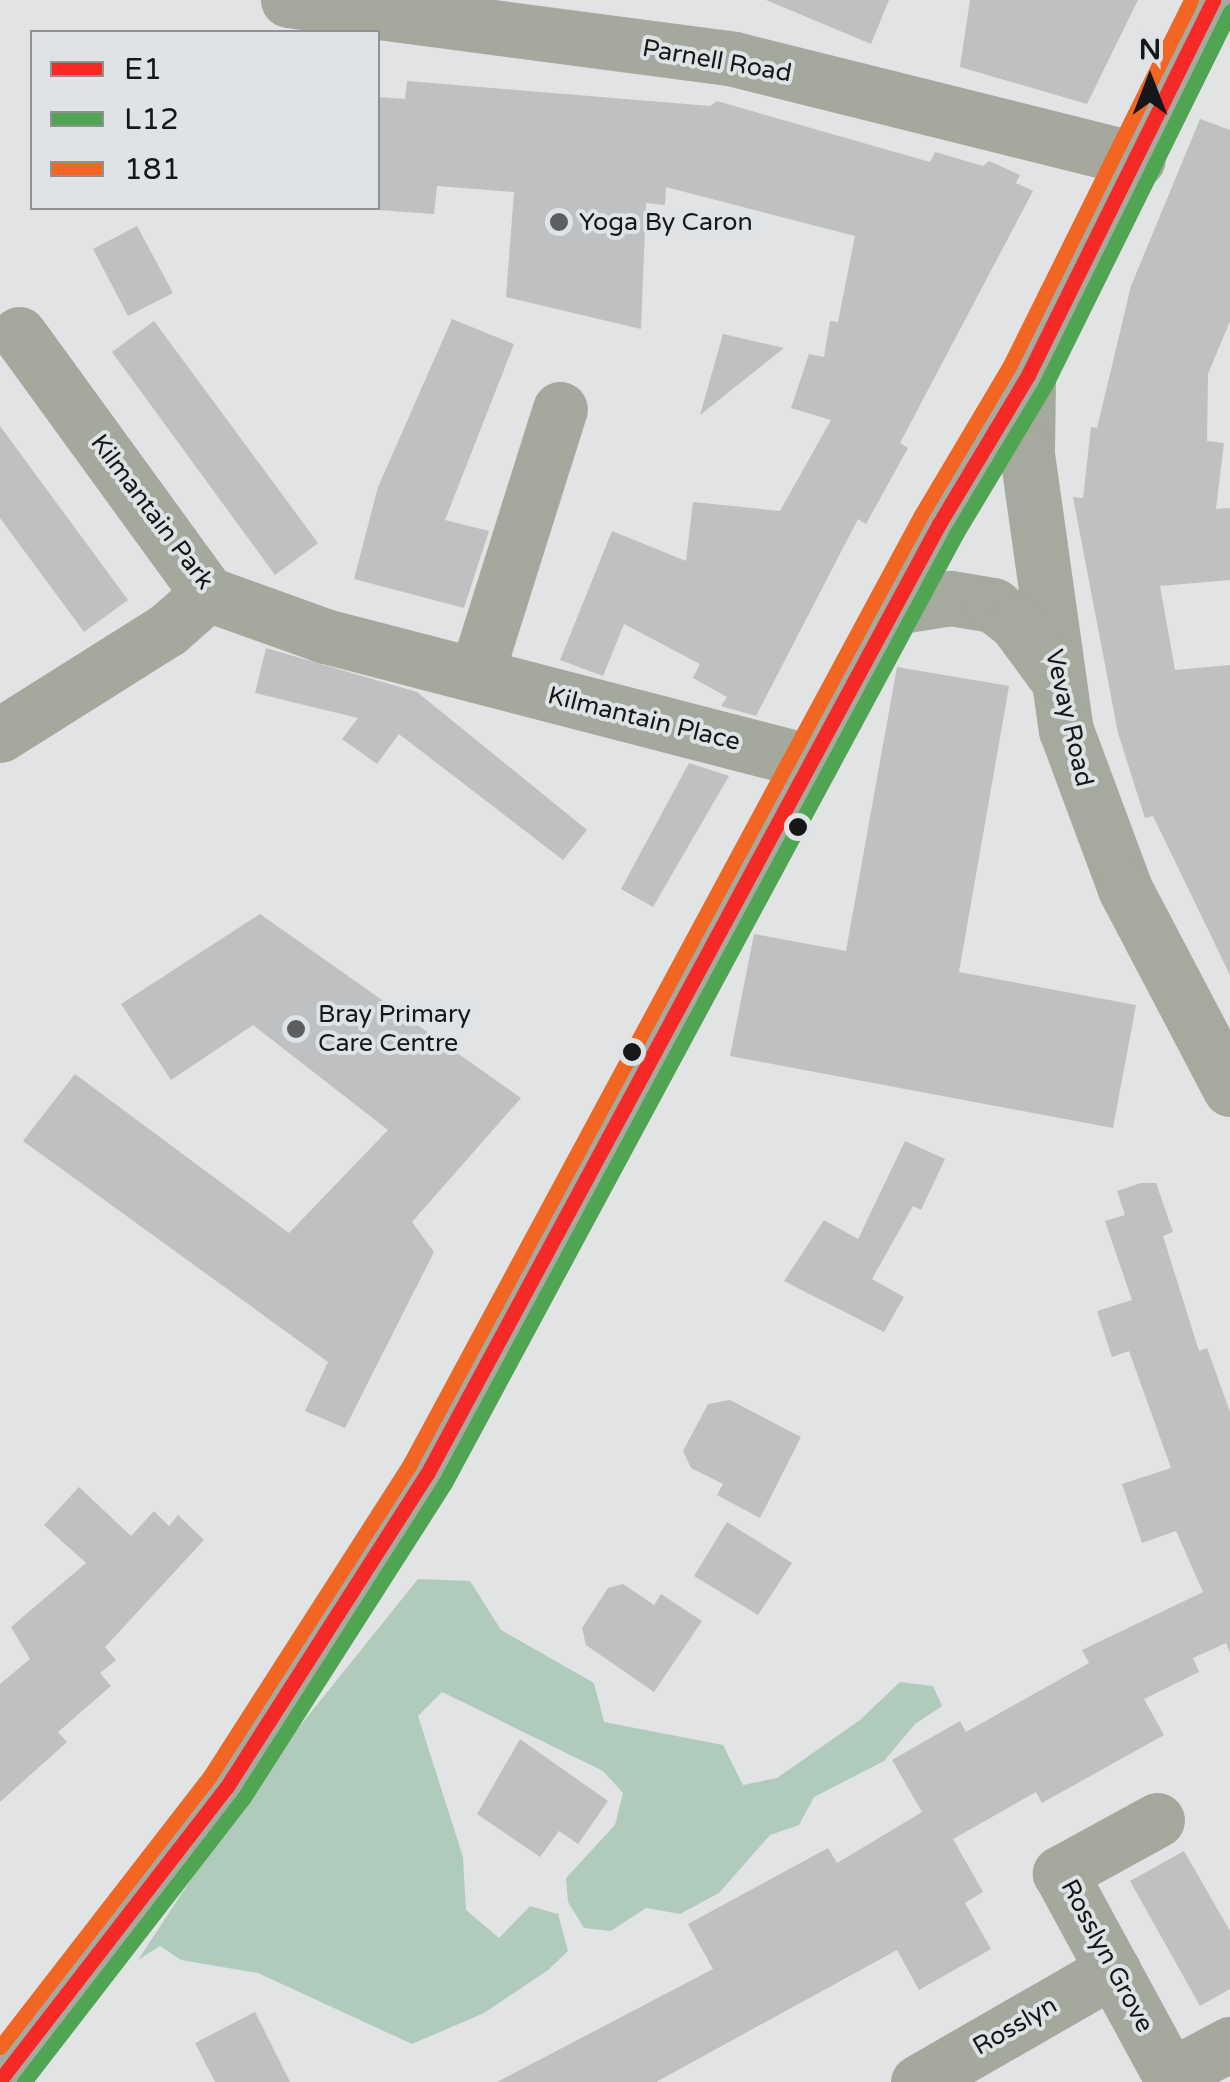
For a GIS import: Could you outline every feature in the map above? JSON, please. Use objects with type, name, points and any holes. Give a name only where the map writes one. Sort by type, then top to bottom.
[{"type":"main road","points":[[15,2076],[226,1788],[427,1474],[894,608],[1028,375],[1138,160],[1213,0]]},
{"type":"main road","name":"Vevay Road","points":[[1028,375],[1027,454],[1057,678],[1083,788],[1125,889],[1230,1089]]},
{"type":"main road","points":[[894,608],[950,598],[993,605],[1015,622],[1057,678]]},
{"type":"street","name":"Parnell Road","points":[[288,0],[734,59],[1138,160]]},
{"type":"street","name":"Kilmantain Park","points":[[20,334],[208,594],[325,636]]},
{"type":"street","points":[[476,675],[560,409]]},
{"type":"street","points":[[0,735],[167,630],[208,594]]},
{"type":"street","name":"Kilmantain Place","points":[[325,636],[811,762]]},
{"type":"street","name":"Rosslyn Grove","points":[[1157,1820],[1060,1873],[1170,2076],[1230,2044]]},
{"type":"street","name":"Rosslyn","points":[[918,2082],[1113,1970]]},
{"type":"green space","points":[[418,1579],[470,1581],[501,1630],[594,1683],[604,1722],[723,1745],[743,1785],[777,1778],[860,1720],[900,1682],[933,1686],[942,1706],[915,1724],[884,1761],[814,1797],[799,1825],[770,1835],[719,1893],[680,1914],[646,1908],[611,1931],[584,1928],[568,1902],[566,1878],[615,1825],[623,1793],[603,1771],[442,1692],[418,1716],[463,1857],[466,1910],[499,1938],[530,1906],[558,1914],[568,1951],[548,1970],[484,2013],[412,2044],[258,1973],[181,1960],[160,1946],[138,1960],[255,1782]]},
{"type":"building","points":[[766,0],[889,0],[871,44]]},
{"type":"building","points":[[970,0],[1138,0],[1087,104],[960,67]]},
{"type":"building","points":[[407,81],[710,106],[717,101],[930,162],[935,152],[983,166],[989,161],[1020,175],[1016,183],[1033,191],[900,443],[908,448],[866,524],[858,519],[756,716],[721,706],[727,697],[693,678],[700,664],[624,624],[603,676],[560,660],[612,531],[686,561],[693,502],[780,511],[831,420],[791,408],[809,354],[824,357],[830,321],[838,322],[855,236],[666,187],[665,205],[646,203],[641,329],[506,297],[514,192],[437,186],[434,214],[378,210],[380,97],[405,99]]},
{"type":"building","points":[[1200,119],[1230,130],[1230,321],[1208,374],[1207,441],[1224,443],[1216,509],[1230,508],[1230,580],[1160,586],[1175,670],[1230,665],[1230,975],[1153,816],[1145,818],[1118,733],[1073,497],[1083,498],[1091,427],[1097,428],[1131,286]]},
{"type":"building","points":[[137,226],[173,293],[128,316],[93,249]]},
{"type":"building","points":[[452,319],[514,344],[445,520],[489,531],[464,608],[354,579],[378,487]]},
{"type":"building","points":[[154,321],[318,543],[275,575],[112,352]]},
{"type":"building","points":[[723,334],[784,348],[700,415]]},
{"type":"building","points":[[0,426],[128,600],[84,632],[0,518]]},
{"type":"building","points":[[266,648],[417,692],[587,830],[563,860],[399,734],[377,764],[342,739],[358,718],[255,693]]},
{"type":"building","points":[[897,667],[1009,686],[959,972],[1136,1005],[1113,1128],[730,1056],[754,934],[846,951]]},
{"type":"building","points":[[689,763],[729,776],[653,907],[621,889]]},
{"type":"building","points":[[260,914],[521,1098],[412,1222],[434,1252],[345,1428],[305,1411],[328,1362],[23,1141],[75,1074],[289,1233],[388,1130],[253,1025],[171,1080],[121,1004]]},
{"type":"building","points":[[905,1141],[945,1159],[921,1210],[913,1206],[872,1279],[904,1297],[884,1332],[784,1281],[824,1220],[858,1239]]},
{"type":"building","points":[[1141,1183],[1156,1183],[1173,1232],[1163,1236],[1199,1351],[1207,1348],[1230,1412],[1230,1653],[1226,1643],[1193,1658],[1199,1672],[1144,1699],[1164,1735],[1042,1803],[1036,1792],[953,1839],[983,1892],[965,1903],[991,1949],[919,1990],[897,1950],[656,2082],[497,2082],[713,1969],[688,1924],[828,1848],[837,1863],[922,1812],[892,1760],[960,1721],[966,1732],[1089,1663],[1082,1650],[1203,1592],[1176,1531],[1142,1543],[1122,1484],[1171,1468],[1129,1351],[1112,1357],[1097,1311],[1132,1300],[1105,1221],[1125,1215],[1117,1191]]},
{"type":"building","points":[[730,1400],[801,1437],[760,1518],[717,1495],[723,1484],[691,1468],[683,1451],[708,1404]]},
{"type":"building","points":[[79,1487],[131,1536],[154,1511],[169,1526],[178,1515],[204,1540],[105,1647],[116,1660],[100,1673],[111,1686],[58,1732],[67,1742],[0,1802],[0,1684],[30,1659],[11,1627],[86,1563],[44,1525]]},
{"type":"building","points":[[727,1522],[792,1563],[758,1615],[694,1576]]},
{"type":"building","points":[[623,1584],[654,1605],[661,1594],[702,1621],[654,1692],[586,1645],[582,1628],[608,1588]]},
{"type":"building","points":[[520,1739],[608,1801],[578,1844],[559,1831],[540,1857],[477,1814]]},
{"type":"building","points":[[1184,1851],[1230,1931],[1230,1989],[1200,2006],[1130,1881]]},
{"type":"building","points":[[255,2012],[290,2082],[215,2082],[195,2043]]},
{"type":"transit line","name":"181","points":[[0,2047],[210,1776],[410,1464],[921,515],[1010,365],[1191,0]]},
{"type":"transit line","name":"E1","points":[[0,2080],[226,1788],[427,1474],[939,524],[1028,375],[1213,0]]},
{"type":"transit line","name":"L12","points":[[24,2082],[243,1799],[445,1483],[956,534],[1046,384],[1230,11]]},
{"type":"place","name":"Yoga By Caron","points":[[559,222]]},
{"type":"place","name":"Bray Primary Care Centre","points":[[296,1029]]}]
